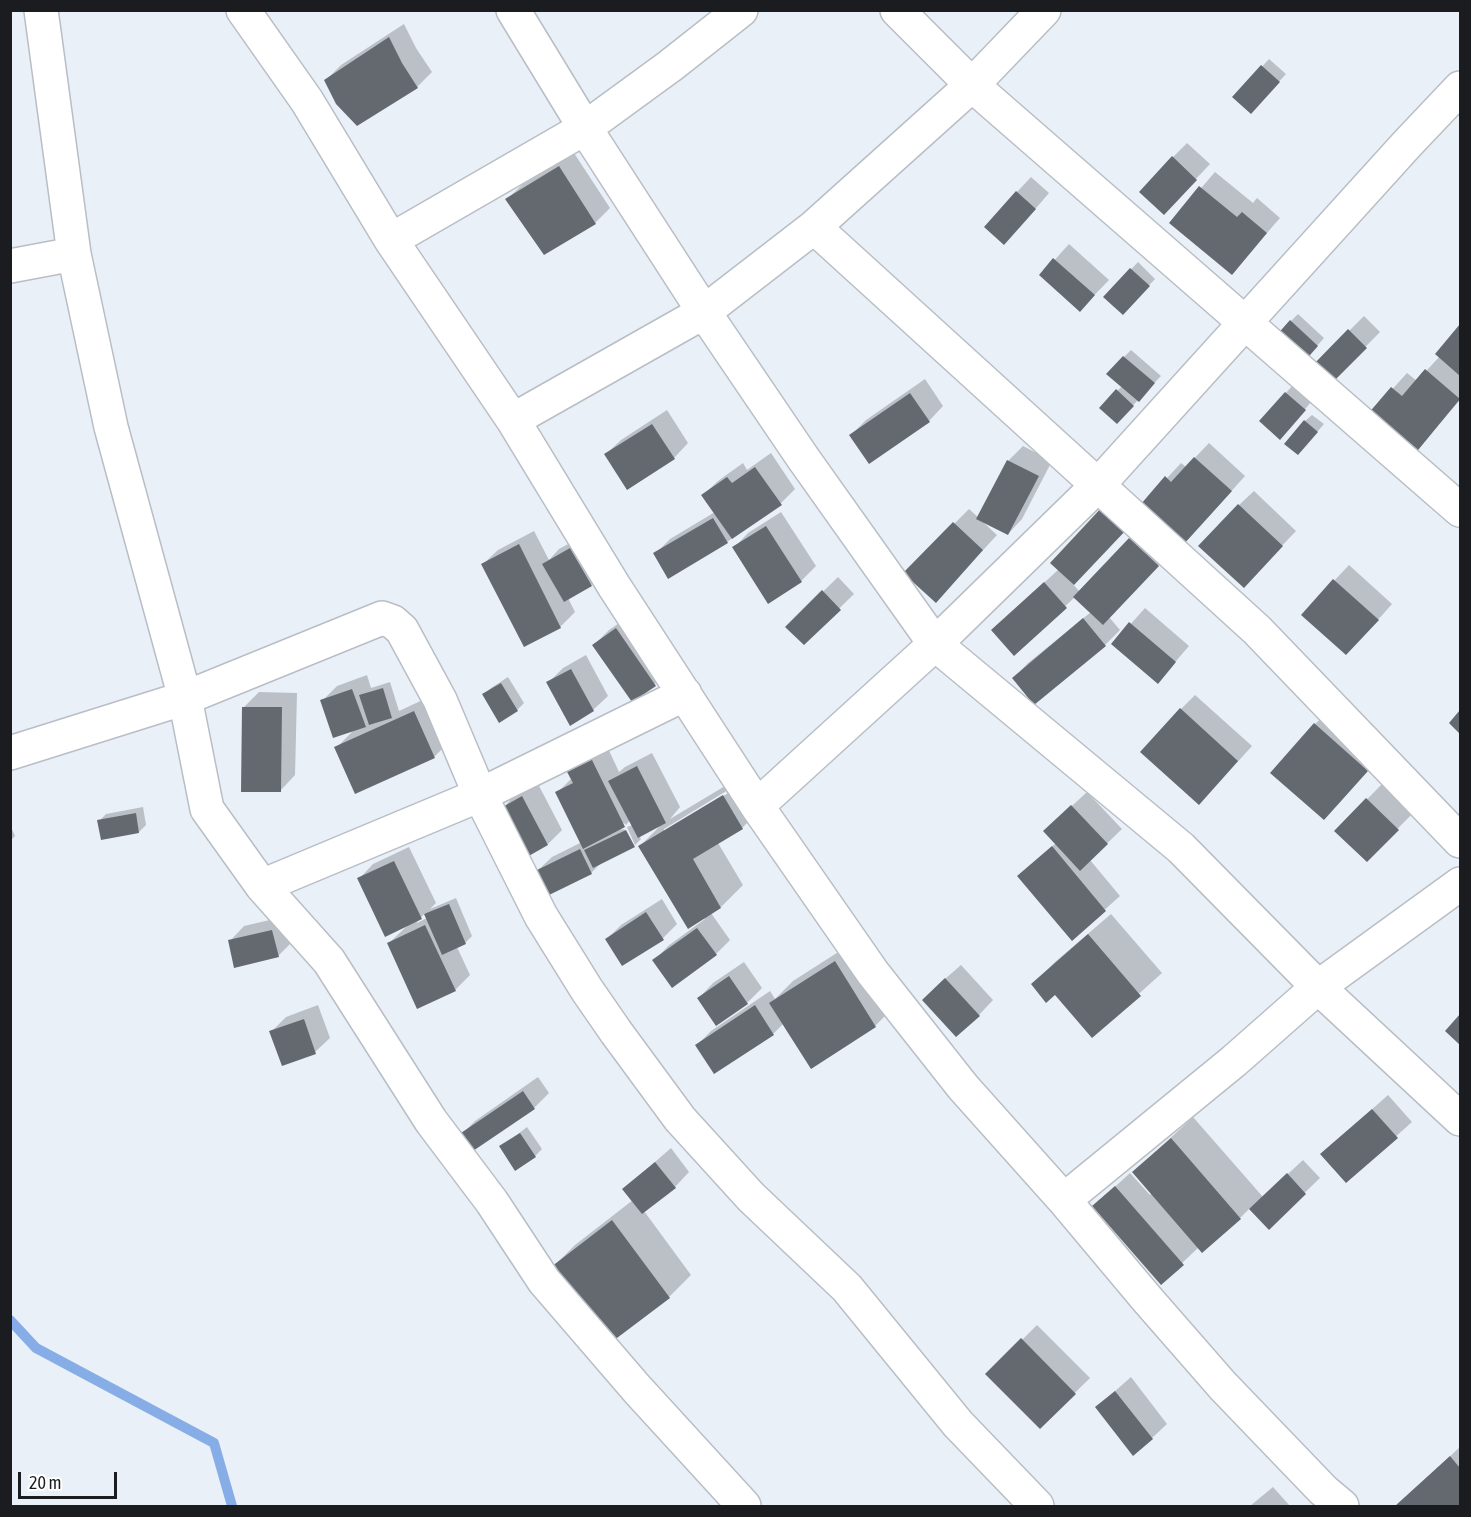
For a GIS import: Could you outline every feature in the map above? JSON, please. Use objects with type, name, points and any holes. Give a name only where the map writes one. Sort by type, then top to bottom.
[{"type":"street","points":[[41,10],[74,254],[111,427],[185,698],[207,809],[262,886],[329,961],[431,1121],[492,1202],[544,1281],[637,1389],[744,1506]]},
{"type":"street","points":[[243,10],[307,101],[392,240],[513,420],[615,586],[758,806],[873,973],[963,1087],[1064,1200],[1223,1386],[1323,1490],[1342,1506]]},
{"type":"street","points":[[513,10],[585,128],[704,312],[803,459],[935,644],[1182,848],[1318,987],[1461,1119]]},
{"type":"street","points":[[392,240],[585,128],[670,66],[741,10]]},
{"type":"street","points":[[897,10],[972,85],[1461,510]]},
{"type":"street","points":[[513,420],[704,312],[814,228],[972,85],[1044,10]]},
{"type":"street","points":[[758,806],[935,644],[1098,485],[1407,144],[1461,88]]},
{"type":"street","points":[[814,228],[1257,630],[1461,841]]},
{"type":"street","points":[[10,266],[74,254]]},
{"type":"street","points":[[10,753],[185,698],[382,618],[393,622],[402,630],[440,700],[480,795],[541,916],[587,990],[680,1119],[751,1197],[847,1288],[958,1424],[1037,1506]]},
{"type":"street","points":[[262,886],[480,795],[685,694]]},
{"type":"street","points":[[1064,1200],[1234,1061],[1318,987],[1461,884]]},
{"type":"building","points":[[389,37],[418,88],[357,126],[336,104],[324,80]]},
{"type":"building","points":[[1261,65],[1280,82],[1251,114],[1232,97]]},
{"type":"building","points":[[1172,156],[1197,180],[1164,215],[1139,192]]},
{"type":"building","points":[[559,166],[596,224],[544,255],[505,199]]},
{"type":"building","points":[[1199,186],[1237,217],[1242,212],[1267,233],[1232,275],[1169,223]]},
{"type":"building","points":[[1016,191],[1036,209],[1004,245],[984,227]]},
{"type":"building","points":[[1053,258],[1095,295],[1080,312],[1039,275]]},
{"type":"building","points":[[1130,268],[1150,286],[1123,315],[1103,297]]},
{"type":"building","points":[[1290,320],[1318,346],[1303,363],[1275,337]]},
{"type":"building","points":[[1460,324],[1460,376],[1435,354]]},
{"type":"building","points":[[1348,329],[1367,348],[1330,385],[1311,367]]},
{"type":"building","points":[[1123,356],[1155,383],[1139,402],[1106,374]]},
{"type":"building","points":[[1425,369],[1460,399],[1414,455],[1367,415],[1391,387],[1402,396]]},
{"type":"building","points":[[1116,389],[1134,406],[1117,424],[1099,408]]},
{"type":"building","points":[[1285,392],[1306,410],[1280,440],[1259,421]]},
{"type":"building","points":[[910,393],[930,422],[869,464],[849,435]]},
{"type":"building","points":[[1304,420],[1318,432],[1298,455],[1284,444]]},
{"type":"building","points":[[652,424],[675,459],[627,490],[604,454]]},
{"type":"building","points":[[1194,457],[1232,491],[1184,544],[1141,504],[1165,476],[1171,482]]},
{"type":"building","points":[[1007,460],[1039,476],[1008,535],[976,519]]},
{"type":"building","points":[[755,467],[782,505],[732,539],[701,495],[727,477],[732,483]]},
{"type":"building","points":[[1238,504],[1283,546],[1244,588],[1198,546]]},
{"type":"building","points":[[1104,505],[1128,528],[1074,585],[1050,563]]},
{"type":"building","points":[[713,518],[728,543],[668,579],[653,553]]},
{"type":"building","points":[[953,522],[983,550],[936,603],[903,573]]},
{"type":"building","points":[[766,526],[802,582],[768,604],[732,547]]},
{"type":"building","points":[[1129,538],[1159,566],[1103,625],[1073,597]]},
{"type":"building","points":[[519,544],[561,628],[524,647],[481,564]]},
{"type":"building","points":[[570,548],[592,586],[564,602],[542,564]]},
{"type":"building","points":[[1333,579],[1379,620],[1346,655],[1301,615]]},
{"type":"building","points":[[1044,582],[1067,608],[1014,656],[991,630]]},
{"type":"building","points":[[822,590],[841,610],[804,645],[785,627]]},
{"type":"building","points":[[1083,618],[1106,646],[1034,705],[1012,678]]},
{"type":"building","points":[[1129,622],[1176,662],[1158,684],[1111,644]]},
{"type":"building","points":[[616,628],[656,686],[632,702],[592,645]]},
{"type":"building","points":[[571,669],[594,711],[570,726],[546,682]]},
{"type":"building","points":[[501,683],[518,711],[499,723],[482,694]]},
{"type":"building","points":[[383,688],[392,718],[369,725],[359,695]]},
{"type":"building","points":[[352,689],[366,727],[333,738],[320,700]]},
{"type":"building","points":[[242,707],[282,707],[281,792],[241,792]]},
{"type":"building","points":[[1180,708],[1238,761],[1199,805],[1140,752]]},
{"type":"building","points":[[1460,710],[1460,734],[1449,723]]},
{"type":"building","points":[[414,711],[435,758],[355,794],[334,747]]},
{"type":"building","points":[[1314,723],[1368,771],[1324,820],[1270,773]]},
{"type":"building","points":[[591,758],[625,827],[583,849],[555,792],[573,783],[566,770]]},
{"type":"building","points":[[637,766],[666,823],[638,838],[608,781]]},
{"type":"building","points":[[723,795],[743,829],[693,859],[721,908],[688,929],[638,846]]},
{"type":"building","points":[[522,796],[548,845],[527,857],[501,808]]},
{"type":"building","points":[[1366,798],[1399,830],[1367,862],[1334,831]]},
{"type":"building","points":[[1071,805],[1108,844],[1080,871],[1043,831]]},
{"type":"building","points":[[136,813],[139,833],[101,840],[97,820]]},
{"type":"building","points":[[626,830],[635,847],[593,868],[584,850]]},
{"type":"building","points":[[1052,846],[1106,911],[1072,941],[1017,876]]},
{"type":"building","points":[[580,849],[592,874],[547,896],[535,871]]},
{"type":"building","points":[[394,861],[422,919],[385,937],[357,878]]},
{"type":"building","points":[[449,904],[466,944],[442,955],[424,914]]},
{"type":"building","points":[[646,912],[664,940],[622,966],[605,939]]},
{"type":"building","points":[[425,925],[456,991],[417,1009],[387,943]]},
{"type":"building","points":[[697,928],[717,955],[672,988],[652,960]]},
{"type":"building","points":[[272,930],[279,957],[234,968],[228,940]]},
{"type":"building","points":[[1088,934],[1141,996],[1092,1038],[1055,995],[1046,1003],[1031,984]]},
{"type":"building","points":[[835,961],[876,1027],[811,1069],[769,1003]]},
{"type":"building","points":[[729,976],[748,1004],[716,1026],[697,998]]},
{"type":"building","points":[[945,978],[980,1016],[956,1037],[922,1000]]},
{"type":"building","points":[[755,1005],[774,1035],[714,1074],[695,1045]]},
{"type":"building","points":[[1460,1014],[1460,1045],[1445,1031]]},
{"type":"building","points":[[304,1019],[316,1054],[282,1066],[269,1031]]},
{"type":"building","points":[[523,1091],[535,1109],[470,1153],[458,1135]]},
{"type":"building","points":[[1372,1109],[1398,1138],[1346,1183],[1320,1154]]},
{"type":"building","points":[[520,1133],[536,1157],[515,1171],[499,1146]]},
{"type":"building","points":[[1171,1138],[1241,1219],[1202,1253],[1132,1172]]},
{"type":"building","points":[[655,1162],[676,1188],[642,1214],[622,1189]]},
{"type":"building","points":[[1287,1173],[1306,1194],[1269,1230],[1249,1209]]},
{"type":"building","points":[[1115,1186],[1184,1265],[1161,1285],[1092,1206]]},
{"type":"building","points":[[612,1220],[670,1298],[609,1344],[551,1267]]},
{"type":"building","points":[[1021,1338],[1076,1394],[1040,1429],[985,1374]]},
{"type":"building","points":[[1115,1391],[1153,1439],[1133,1456],[1095,1407]]},
{"type":"building","points":[[1450,1456],[1460,1468],[1460,1506],[1395,1506]]},
{"type":"waterway","points":[[10,1320],[36,1348],[214,1443],[232,1506]]}]
